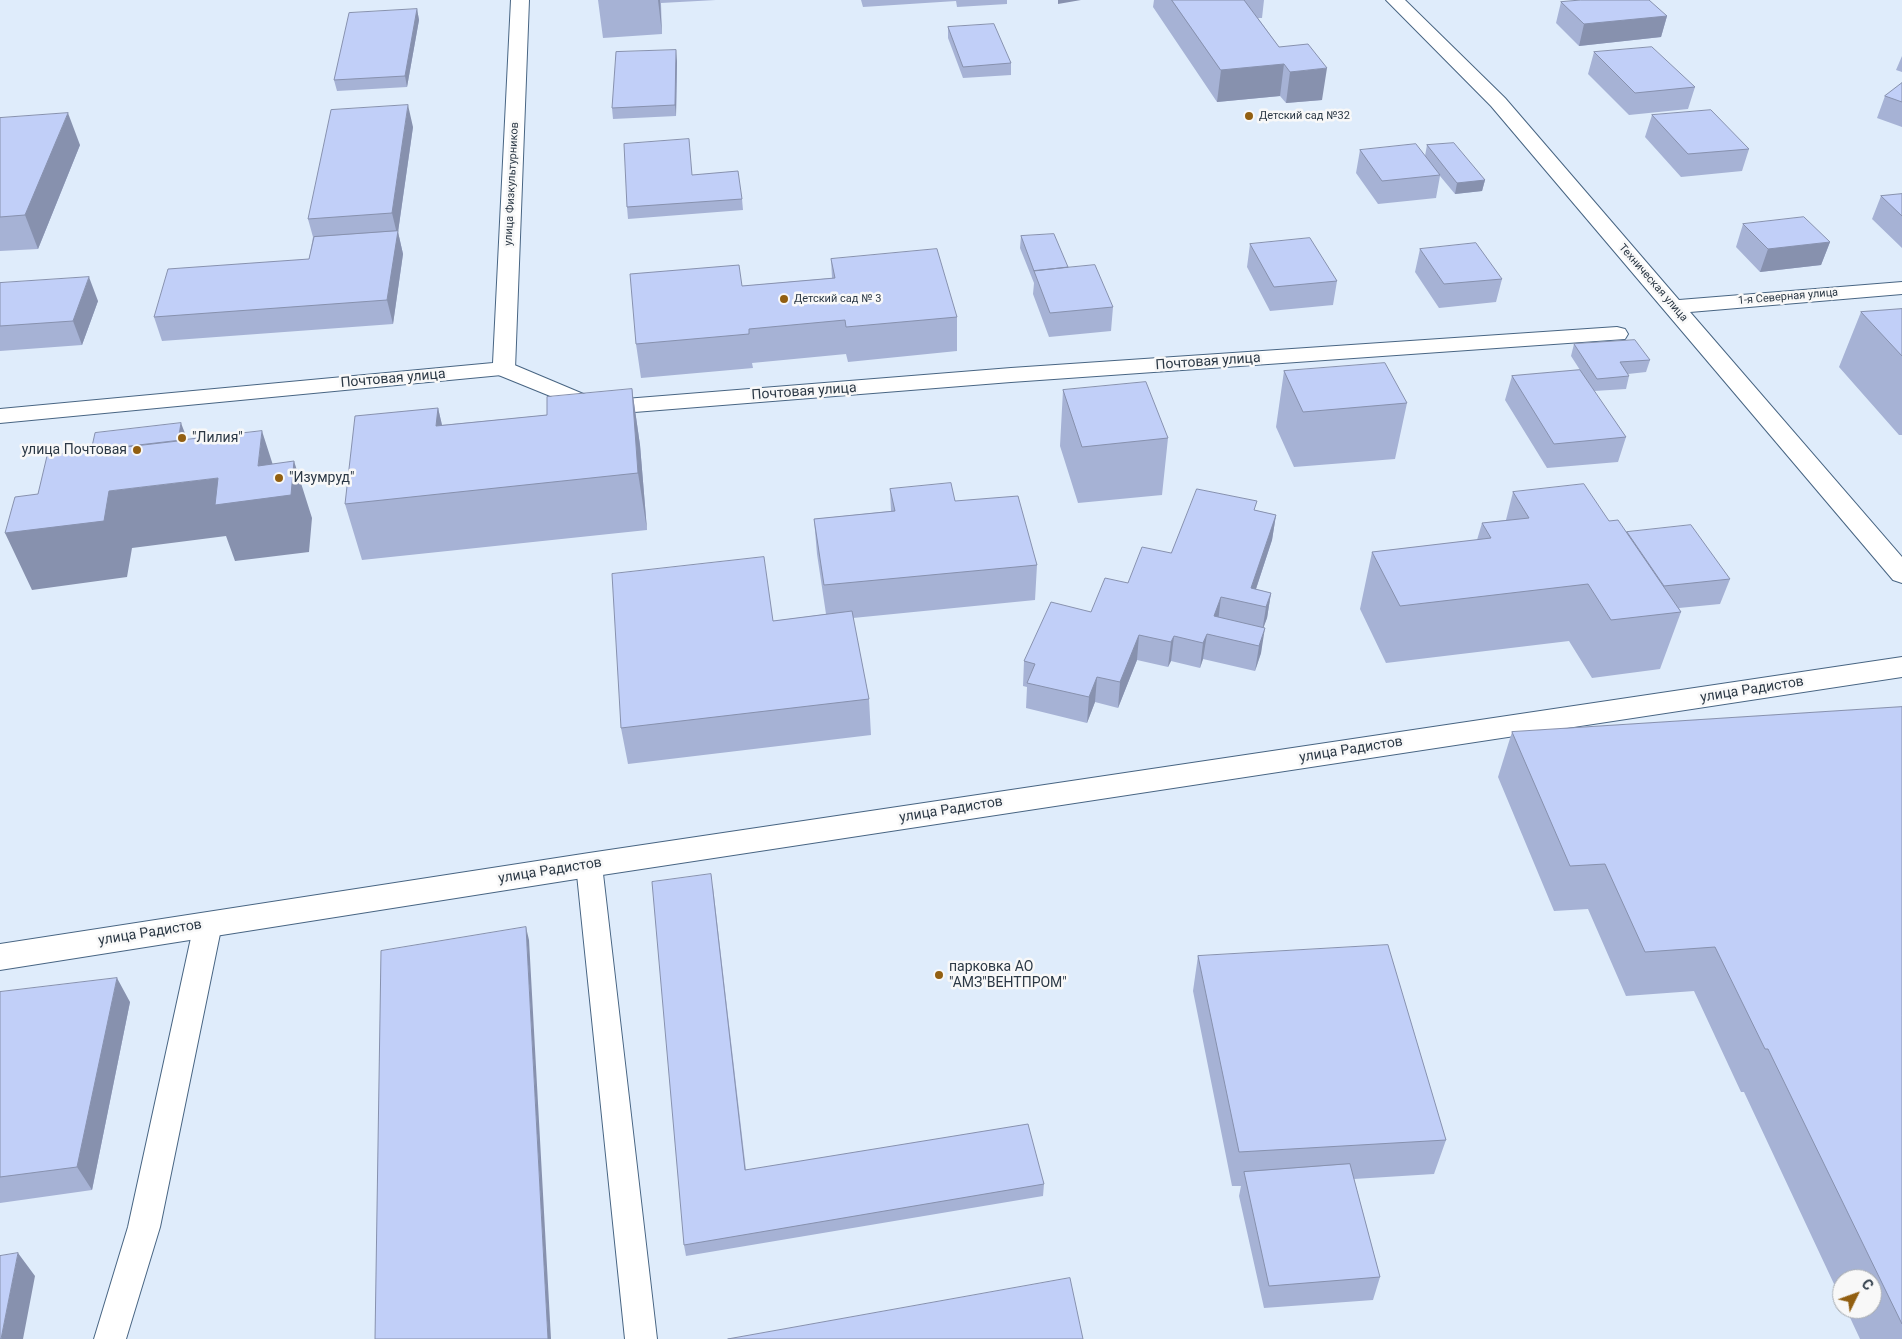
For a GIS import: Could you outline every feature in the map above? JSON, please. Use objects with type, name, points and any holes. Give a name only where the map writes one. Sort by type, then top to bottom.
[{"type":"street","name":"улица Физкультурников","points":[[504,369],[520,0]]},
{"type":"street","name":"Техническая улица","points":[[1395,0],[1498,102],[1902,574]]},
{"type":"street","name":"1-я Северная улица","points":[[1674,307],[1902,288]]},
{"type":"street","name":"Почтовая улица","points":[[0,416],[504,369],[596,408],[1011,375],[1617,334]]},
{"type":"street","name":"улица Радистов","points":[[0,957],[589,865],[1902,667]]},
{"type":"lane","points":[[589,865],[641,1339]]},
{"type":"lane","points":[[110,1339],[144,1227],[208,924]]},
{"type":"building","points":[[1172,0],[1244,0],[1279,47],[1308,44],[1327,68],[1290,72],[1284,64],[1221,70]]},
{"type":"building","points":[[1581,0],[1649,0],[1667,16],[1584,24],[1561,2]]},
{"type":"building","points":[[417,9],[405,76],[334,80],[349,13]]},
{"type":"building","points":[[994,24],[1011,63],[963,67],[948,27]]},
{"type":"building","points":[[1652,47],[1695,87],[1635,93],[1594,52]]},
{"type":"building","points":[[676,50],[675,105],[612,108],[616,52]]},
{"type":"building","points":[[1902,83],[1902,102],[1885,96]]},
{"type":"building","points":[[408,105],[392,213],[308,219],[331,110]]},
{"type":"building","points":[[1711,110],[1749,149],[1688,154],[1652,115]]},
{"type":"building","points":[[68,113],[25,215],[0,217],[0,118]]},
{"type":"building","points":[[689,139],[692,175],[738,171],[742,199],[627,207],[624,144]]},
{"type":"building","points":[[1454,143],[1485,180],[1457,183],[1427,145]]},
{"type":"building","points":[[1416,144],[1440,175],[1382,181],[1360,150]]},
{"type":"building","points":[[1902,194],[1902,216],[1881,196]]},
{"type":"building","points":[[1804,217],[1830,242],[1768,249],[1743,224]]},
{"type":"building","points":[[398,231],[387,300],[154,317],[168,269],[309,259],[314,237]]},
{"type":"building","points":[[1054,234],[1068,267],[1034,271],[1021,236]]},
{"type":"building","points":[[1310,238],[1337,281],[1274,287],[1250,244]]},
{"type":"building","points":[[1476,243],[1502,279],[1444,284],[1420,249]]},
{"type":"building","points":[[937,249],[957,317],[846,327],[845,320],[749,329],[749,334],[636,344],[630,274],[739,265],[742,286],[835,278],[831,259]]},
{"type":"building","points":[[1095,265],[1113,307],[1050,313],[1034,271]]},
{"type":"building","points":[[89,277],[73,321],[0,326],[0,283]]},
{"type":"building","points":[[1902,309],[1902,356],[1861,312]]},
{"type":"building","points":[[1635,340],[1650,360],[1620,362],[1629,376],[1597,379],[1574,344]]},
{"type":"building","points":[[1385,363],[1407,403],[1303,412],[1284,371]]},
{"type":"building","points":[[1580,370],[1626,437],[1554,444],[1512,376]]},
{"type":"building","points":[[1146,382],[1168,438],[1082,447],[1063,390]]},
{"type":"building","points":[[632,389],[638,473],[345,504],[355,416],[438,408],[436,426],[547,415],[547,397]]},
{"type":"building","points":[[181,423],[178,441],[91,451],[95,433]]},
{"type":"building","points":[[262,431],[258,466],[294,461],[291,495],[215,505],[218,478],[109,491],[104,521],[5,533],[15,497],[38,494],[47,456]]},
{"type":"building","points":[[951,483],[955,501],[1018,496],[1037,565],[824,585],[814,519],[895,511],[890,489]]},
{"type":"building","points":[[1584,484],[1609,521],[1618,520],[1681,612],[1611,620],[1588,584],[1400,606],[1372,552],[1491,538],[1482,523],[1529,518],[1513,492]]},
{"type":"building","points":[[1197,489],[1257,501],[1254,510],[1276,515],[1251,588],[1271,593],[1266,607],[1221,597],[1214,616],[1265,628],[1259,646],[1207,634],[1203,643],[1174,636],[1171,642],[1139,635],[1120,682],[1097,677],[1089,697],[1027,683],[1035,664],[1024,661],[1051,602],[1091,612],[1105,578],[1128,583],[1142,547],[1171,553]]},
{"type":"building","points":[[1691,525],[1730,579],[1664,586],[1627,532]]},
{"type":"building","points":[[764,557],[773,621],[852,611],[869,699],[621,728],[612,574]]},
{"type":"building","points":[[1902,707],[1902,1324],[1882,1283],[1882,1269],[1875,1269],[1768,1049],[1765,1049],[1715,947],[1645,952],[1605,864],[1570,866],[1512,732]]},
{"type":"building","points":[[711,874],[745,1170],[1028,1124],[1044,1184],[684,1245],[652,882]]},
{"type":"building","points":[[526,927],[548,1339],[375,1339],[381,951]]},
{"type":"building","points":[[1388,945],[1446,1140],[1239,1152],[1198,956]]},
{"type":"building","points":[[117,978],[77,1167],[0,1177],[0,992]]},
{"type":"building","points":[[1350,1164],[1380,1277],[1269,1286],[1244,1172]]},
{"type":"building","points":[[18,1253],[1,1339],[0,1339],[0,1256]]},
{"type":"building","points":[[1070,1278],[1083,1339],[728,1339]]},
{"type":"place","name":"Детский сад №32","points":[[1249,116]]},
{"type":"place","name":"Детский сад № 3","points":[[784,299]]},
{"type":"place","name":"\"Лилия\"","points":[[182,438]]},
{"type":"place","name":"улица Почтовая","points":[[137,450]]},
{"type":"place","name":"\"Изумруд\"","points":[[279,478]]},
{"type":"place","name":"парковка АО \"АМЗ\"ВЕНТПРОМ\"","points":[[939,975]]}]
